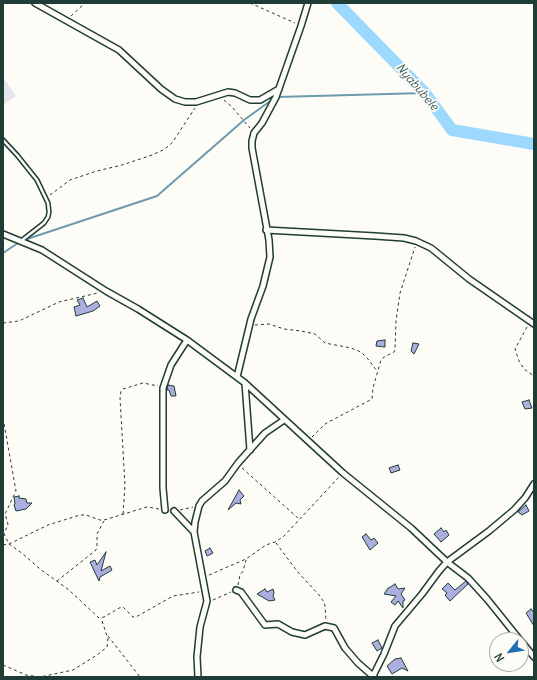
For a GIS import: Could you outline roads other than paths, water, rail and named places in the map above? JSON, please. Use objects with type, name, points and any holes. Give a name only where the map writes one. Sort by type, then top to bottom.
[{"type":"street","points":[[35,3],[119,50],[161,89],[175,99],[185,102],[196,102],[228,92],[235,93],[250,100],[260,100],[279,89]]},
{"type":"street","points":[[237,377],[249,328],[268,267],[270,249],[252,148],[254,134],[262,123],[279,89],[308,3]]},
{"type":"street","points":[[266,230],[389,237],[416,241],[431,248],[469,279],[532,323]]},
{"type":"street","points":[[3,234],[42,250],[187,340],[245,383],[342,473],[411,528],[447,562],[458,570],[487,599],[514,632]]},
{"type":"street","points":[[165,510],[163,488],[163,388],[171,365],[187,340]]},
{"type":"street","points":[[245,383],[250,450]]},
{"type":"street","points":[[198,677],[197,657],[200,627],[207,601],[194,532],[199,506],[202,501],[224,481],[238,463],[272,427],[284,420]]},
{"type":"street","points":[[236,590],[241,592],[265,625],[278,624],[292,632],[305,635],[320,627],[326,626],[334,628],[345,648],[358,663],[374,677],[395,626],[447,562],[489,531],[514,510],[525,498],[534,484]]},
{"type":"street","points":[[174,511],[194,532]]},
{"type":"lane","points":[[3,140],[17,154],[37,180],[46,198],[50,212],[44,223],[21,241]]},
{"type":"waterway","name":"Nyabubele","points":[[337,3],[425,93],[452,130],[534,144]]},
{"type":"waterway","points":[[277,97],[425,93]]},
{"type":"waterway","points":[[3,253],[21,241],[157,196],[244,120],[273,99]]}]
